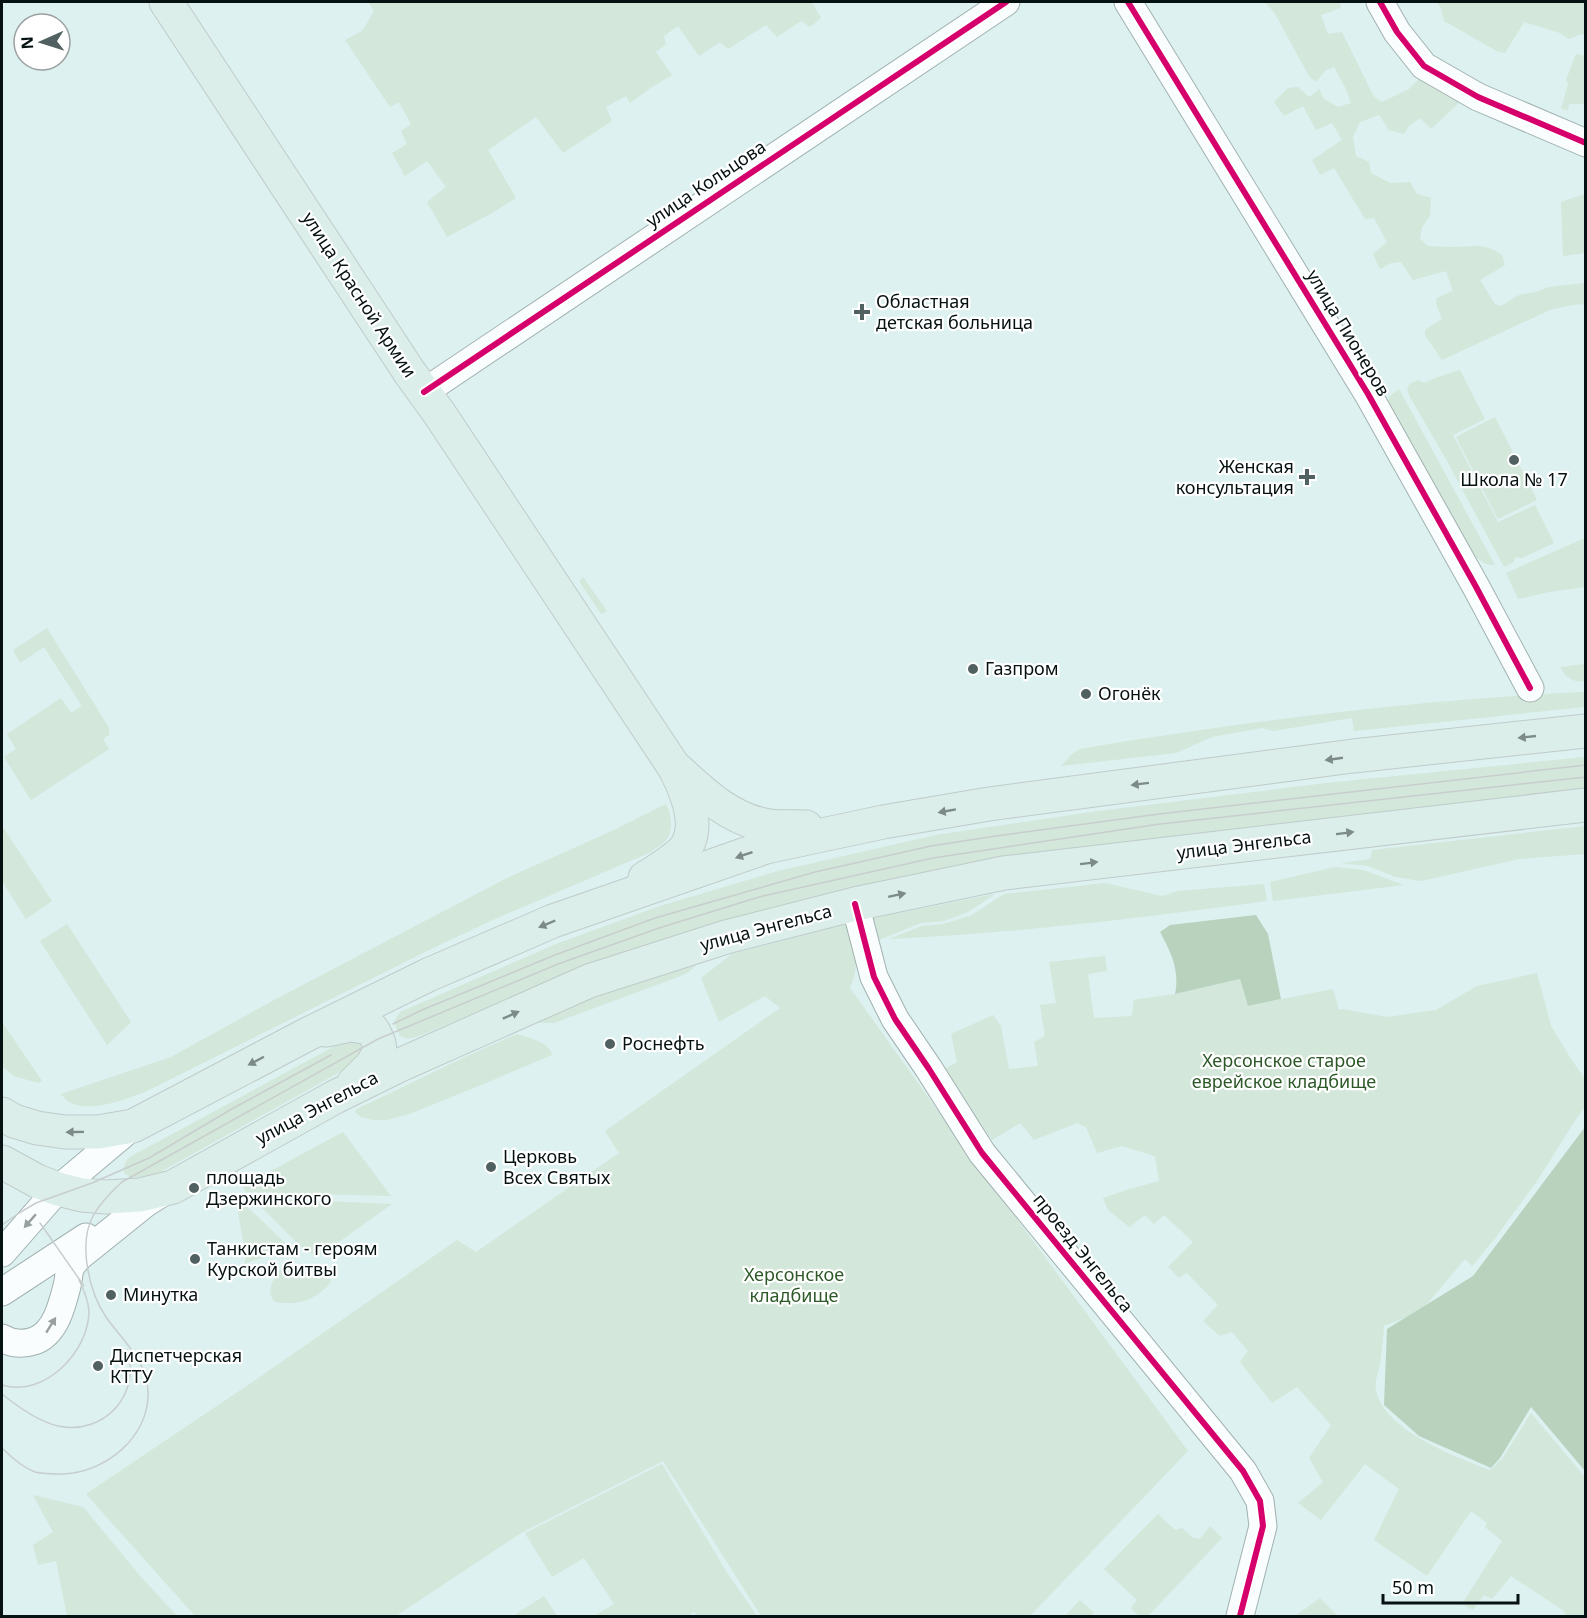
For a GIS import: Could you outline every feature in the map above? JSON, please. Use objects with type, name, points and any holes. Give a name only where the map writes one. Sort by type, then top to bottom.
[{"type":"main road","name":"улица Красной Армии","points":[[166,2],[397,354],[674,767]]},
{"type":"main road","points":[[2,1114],[14,1121],[37,1128],[65,1132],[98,1132],[133,1126],[308,1034],[428,975],[553,921],[766,847],[883,822],[988,804],[1353,756],[1586,731]]},
{"type":"main road","points":[[674,767],[721,807],[740,818],[765,825],[834,828],[883,822]]},
{"type":"main road","points":[[602,903],[654,873],[685,848],[691,834],[691,818],[687,794],[674,767]]},
{"type":"main road","name":"улица Энгельса","points":[[2,1162],[22,1174],[58,1189],[82,1195],[106,1197],[159,1195],[335,1097],[400,1065],[589,981],[726,937],[855,904],[1005,873],[1586,805]]},
{"type":"main road","points":[[428,975],[388,1015],[388,1026],[392,1037],[397,1042],[416,1045],[458,1039]]},
{"type":"main road","points":[[308,1034],[350,1025],[363,1026],[371,1028],[379,1043],[380,1051],[372,1065],[335,1097]]},
{"type":"street","name":"улица Кольцова","points":[[424,392],[1006,2]]},
{"type":"street","name":"улица Пионеров","points":[[1128,2],[1368,394],[1530,688]]},
{"type":"street","points":[[1380,2],[1397,32],[1424,66],[1478,97],[1586,143]]},
{"type":"street","name":"проезд Энгельса","points":[[855,904],[874,977],[895,1019],[982,1153],[1244,1472],[1249,1481],[1260,1502],[1263,1526],[1240,1617]]},
{"type":"street","points":[[2,1253],[58,1189],[133,1126]]},
{"type":"street","points":[[2,1292],[86,1237],[159,1195]]},
{"type":"street","points":[[2,1338],[16,1344],[29,1343],[40,1339],[49,1331],[58,1312],[71,1267],[75,1261],[159,1195]]},
{"type":"green space","points":[[368,2],[812,2],[821,18],[810,27],[801,21],[777,37],[766,25],[728,49],[720,42],[699,56],[678,26],[664,36],[666,44],[656,52],[672,75],[630,103],[626,96],[606,107],[612,121],[563,153],[536,117],[488,150],[516,198],[447,237],[427,202],[446,187],[427,161],[405,176],[392,153],[407,144],[401,131],[411,124],[399,102],[390,107],[345,40],[362,31],[374,11]]},
{"type":"green space","points":[[1264,2],[1340,2],[1341,8],[1321,15],[1328,34],[1342,32],[1374,97],[1382,102],[1409,89],[1420,78],[1461,101],[1431,129],[1420,118],[1409,126],[1404,134],[1389,130],[1379,115],[1360,122],[1353,137],[1356,156],[1369,162],[1371,173],[1390,183],[1410,182],[1417,194],[1431,198],[1430,216],[1422,227],[1420,239],[1428,246],[1480,246],[1502,255],[1505,265],[1480,280],[1495,304],[1501,306],[1519,295],[1549,287],[1585,283],[1585,304],[1550,310],[1442,360],[1425,335],[1425,330],[1442,319],[1436,303],[1437,298],[1453,291],[1446,271],[1413,280],[1401,262],[1391,263],[1380,269],[1373,254],[1387,242],[1374,218],[1365,219],[1334,168],[1320,175],[1312,160],[1342,140],[1332,123],[1316,130],[1303,106],[1284,116],[1274,102],[1288,88],[1298,87],[1309,97],[1319,89],[1324,99],[1338,107],[1351,103],[1346,89],[1334,67],[1325,71],[1316,82],[1309,76],[1274,12]]},
{"type":"green space","points":[[1437,2],[1585,2],[1585,35],[1581,34],[1569,39],[1560,33],[1524,22],[1505,53],[1497,51],[1444,21]]},
{"type":"green space","points":[[1576,54],[1585,56],[1585,104],[1569,104],[1568,110],[1561,109],[1568,84],[1566,80]]},
{"type":"green space","points":[[1585,194],[1585,253],[1563,256],[1561,202]]},
{"type":"green space","points":[[1460,370],[1485,419],[1453,435],[1498,522],[1535,505],[1554,543],[1522,558],[1515,557],[1514,562],[1504,567],[1407,389],[1410,384],[1418,380],[1424,383]]},
{"type":"green space","points":[[1399,389],[1495,565],[1486,564],[1474,556],[1388,403],[1389,397]]},
{"type":"green space","points":[[1495,417],[1537,500],[1498,519],[1456,437]]},
{"type":"green space","points":[[1585,538],[1585,587],[1518,599],[1506,573]]},
{"type":"green space","points":[[583,577],[607,611],[601,614],[579,581]]},
{"type":"green space","points":[[47,628],[109,728],[109,735],[103,739],[109,749],[31,800],[4,757],[16,749],[7,734],[61,698],[71,713],[82,706],[44,647],[20,663],[13,650]]},
{"type":"green space","points":[[1585,664],[1585,681],[1570,679],[1560,667]]},
{"type":"green space","points":[[1585,692],[1585,707],[1354,731],[1352,718],[1273,731],[1262,728],[1212,737],[1176,753],[1061,766],[1080,749],[1206,729],[1395,706]]},
{"type":"green space","points":[[1585,757],[1585,792],[1330,822],[570,974],[408,1039],[400,1036],[394,1022],[400,1012],[556,944],[660,906],[778,871],[936,835],[1098,811],[1326,783]]},
{"type":"green space","points":[[666,804],[671,821],[669,835],[664,843],[651,852],[433,948],[145,1092],[98,1106],[79,1106],[67,1101],[61,1094],[171,1057],[276,999],[507,878]]},
{"type":"green space","points":[[2,826],[52,901],[26,919],[2,881]]},
{"type":"green space","points":[[1585,826],[1585,854],[1519,859],[1421,881],[1396,877],[1368,866],[1341,863],[1370,859],[1372,850]]},
{"type":"green space","points":[[1335,867],[1363,870],[1404,885],[1273,901],[1270,882]]},
{"type":"green space","points":[[1105,883],[1162,896],[1178,891],[1264,884],[1267,901],[1078,924],[889,939],[922,926],[944,924],[972,915],[1004,894]]},
{"type":"green space","points":[[995,894],[968,912],[944,921],[921,923],[879,940],[870,941],[864,920]]},
{"type":"green space","points":[[1256,915],[1268,934],[1281,999],[1248,1006],[1240,979],[1175,994],[1174,962],[1160,932],[1170,925]]},
{"type":"green space","name":"Херсонское кладбище","points":[[847,923],[858,942],[855,973],[850,988],[963,1146],[1188,1451],[1030,1616],[761,1616],[663,1461],[521,1533],[396,1616],[195,1616],[86,1494],[457,1240],[476,1252],[619,1153],[605,1131],[780,1008],[765,996],[719,1022],[701,978],[732,954]]},
{"type":"green space","points":[[67,924],[131,1022],[107,1045],[40,941]]},
{"type":"green space","name":"Херсонское старое еврейское кладбище","points":[[1105,956],[1107,971],[1088,974],[1094,1018],[1132,1016],[1134,1000],[1175,994],[1240,979],[1248,1006],[1333,989],[1339,1010],[1387,1017],[1436,1010],[1477,986],[1537,973],[1551,1026],[1585,1079],[1585,1107],[1537,1181],[1472,1266],[1465,1259],[1420,1312],[1384,1326],[1376,1390],[1382,1405],[1392,1418],[1407,1430],[1441,1450],[1490,1470],[1502,1459],[1531,1413],[1585,1477],[1585,1616],[1566,1616],[1564,1611],[1511,1576],[1492,1599],[1484,1595],[1473,1610],[1462,1604],[1502,1541],[1485,1527],[1487,1523],[1471,1511],[1427,1576],[1374,1540],[1399,1489],[1365,1464],[1321,1520],[1298,1503],[1323,1482],[1309,1458],[1331,1425],[1297,1387],[1272,1403],[1240,1362],[1248,1351],[1232,1332],[1220,1336],[1203,1321],[1218,1305],[1187,1273],[1179,1278],[1168,1267],[1193,1242],[1164,1215],[1154,1224],[1145,1215],[1129,1227],[1108,1210],[1103,1198],[1159,1181],[1155,1156],[1122,1146],[1097,1153],[1086,1127],[1077,1123],[1034,1140],[1020,1123],[992,1140],[943,1070],[957,1062],[951,1034],[993,1015],[1001,1026],[1009,1069],[1038,1066],[1034,1042],[1045,1036],[1040,1005],[1056,1003],[1049,962]]},
{"type":"green space","points":[[698,963],[689,972],[678,977],[554,1023],[539,1023],[539,1017],[596,993]]},
{"type":"green space","points":[[2,1022],[42,1081],[38,1083],[14,1076],[2,1066]]},
{"type":"green space","points":[[357,1034],[367,1057],[153,1176],[131,1178],[124,1173],[124,1166],[128,1158]]},
{"type":"green space","points":[[517,1034],[543,1044],[552,1055],[412,1113],[387,1120],[373,1120],[361,1117],[355,1112],[465,1057]]},
{"type":"green space","points":[[1585,1127],[1585,1471],[1531,1407],[1500,1458],[1491,1468],[1419,1436],[1384,1405],[1387,1329],[1473,1276]]},
{"type":"green space","points":[[343,1132],[391,1196],[246,1192],[243,1186]]},
{"type":"green space","points":[[235,1195],[290,1248],[244,1264],[246,1258]]},
{"type":"green space","points":[[252,1198],[392,1204],[322,1254],[313,1255],[299,1245]]},
{"type":"green space","points":[[315,1265],[327,1270],[331,1282],[325,1288],[313,1297],[299,1302],[275,1302],[270,1290],[280,1270]]},
{"type":"green space","points":[[662,1464],[726,1571],[757,1616],[697,1616],[694,1612],[688,1616],[594,1616],[614,1604],[584,1558],[552,1577],[525,1533]]},
{"type":"green space","points":[[33,1495],[83,1507],[140,1576],[177,1616],[67,1616],[56,1561],[38,1565],[33,1545],[53,1532]]},
{"type":"green space","points":[[1158,1514],[1175,1530],[1182,1528],[1193,1538],[1200,1539],[1210,1526],[1222,1538],[1148,1616],[1139,1616],[1131,1608],[1137,1600],[1104,1569]]},
{"type":"green space","points":[[544,1596],[557,1616],[513,1616]]},
{"type":"green space","points":[[1320,1598],[1338,1616],[1295,1616]]},
{"type":"green space","points":[[1080,1600],[1094,1613],[1091,1616],[1065,1616]]},
{"type":"tram line","points":[[393,1024],[555,955],[655,918],[815,872],[931,846],[1159,814],[1586,765]]},
{"type":"tram line","points":[[2,1448],[21,1465],[35,1472],[45,1474],[78,1472],[94,1467],[122,1449],[133,1437],[141,1423],[147,1408],[147,1380],[133,1351],[100,1307],[90,1281],[86,1240],[93,1216],[106,1198],[122,1182],[378,1039],[558,964],[659,928],[759,897],[933,858],[1160,824],[1586,777]]},
{"type":"tram line","points":[[2,1225],[36,1203],[92,1183],[149,1158],[230,1110],[331,1055]]},
{"type":"tram line","points":[[40,1223],[84,1286]]},
{"type":"tram line","points":[[2,1385],[18,1387],[33,1385],[48,1378],[73,1356],[87,1326],[89,1311],[86,1295],[79,1280]]},
{"type":"tram line","points":[[2,1394],[28,1413],[50,1424],[75,1427],[90,1425],[104,1418],[124,1396],[129,1382],[130,1366],[127,1350]]},
{"type":"cycle path","points":[[424,392],[1006,2]]},
{"type":"cycle path","points":[[1128,2],[1368,394],[1530,688]]},
{"type":"cycle path","points":[[1380,2],[1397,32],[1424,66],[1478,97],[1586,143]]},
{"type":"cycle path","points":[[855,904],[874,977],[895,1019],[982,1153],[1243,1471],[1260,1501],[1263,1526],[1240,1616]]},
{"type":"place","name":"Областная детская больница","points":[[862,312]]},
{"type":"place","name":"Школа № 17","points":[[1514,460]]},
{"type":"place","name":"Женская консультация","points":[[1307,477]]},
{"type":"place","name":"Газпром","points":[[973,669]]},
{"type":"place","name":"Огонёк","points":[[1086,694]]},
{"type":"place","name":"Роснефть","points":[[610,1044]]},
{"type":"place","name":"Церковь Всех Святых","points":[[491,1167]]},
{"type":"place","name":"площадь Дзержинского","points":[[194,1188]]},
{"type":"place","name":"Танкистам - героям Курской битвы","points":[[195,1259]]},
{"type":"place","name":"Минутка","points":[[111,1295]]},
{"type":"place","name":"Диспетчерская КТТУ","points":[[98,1366]]}]
